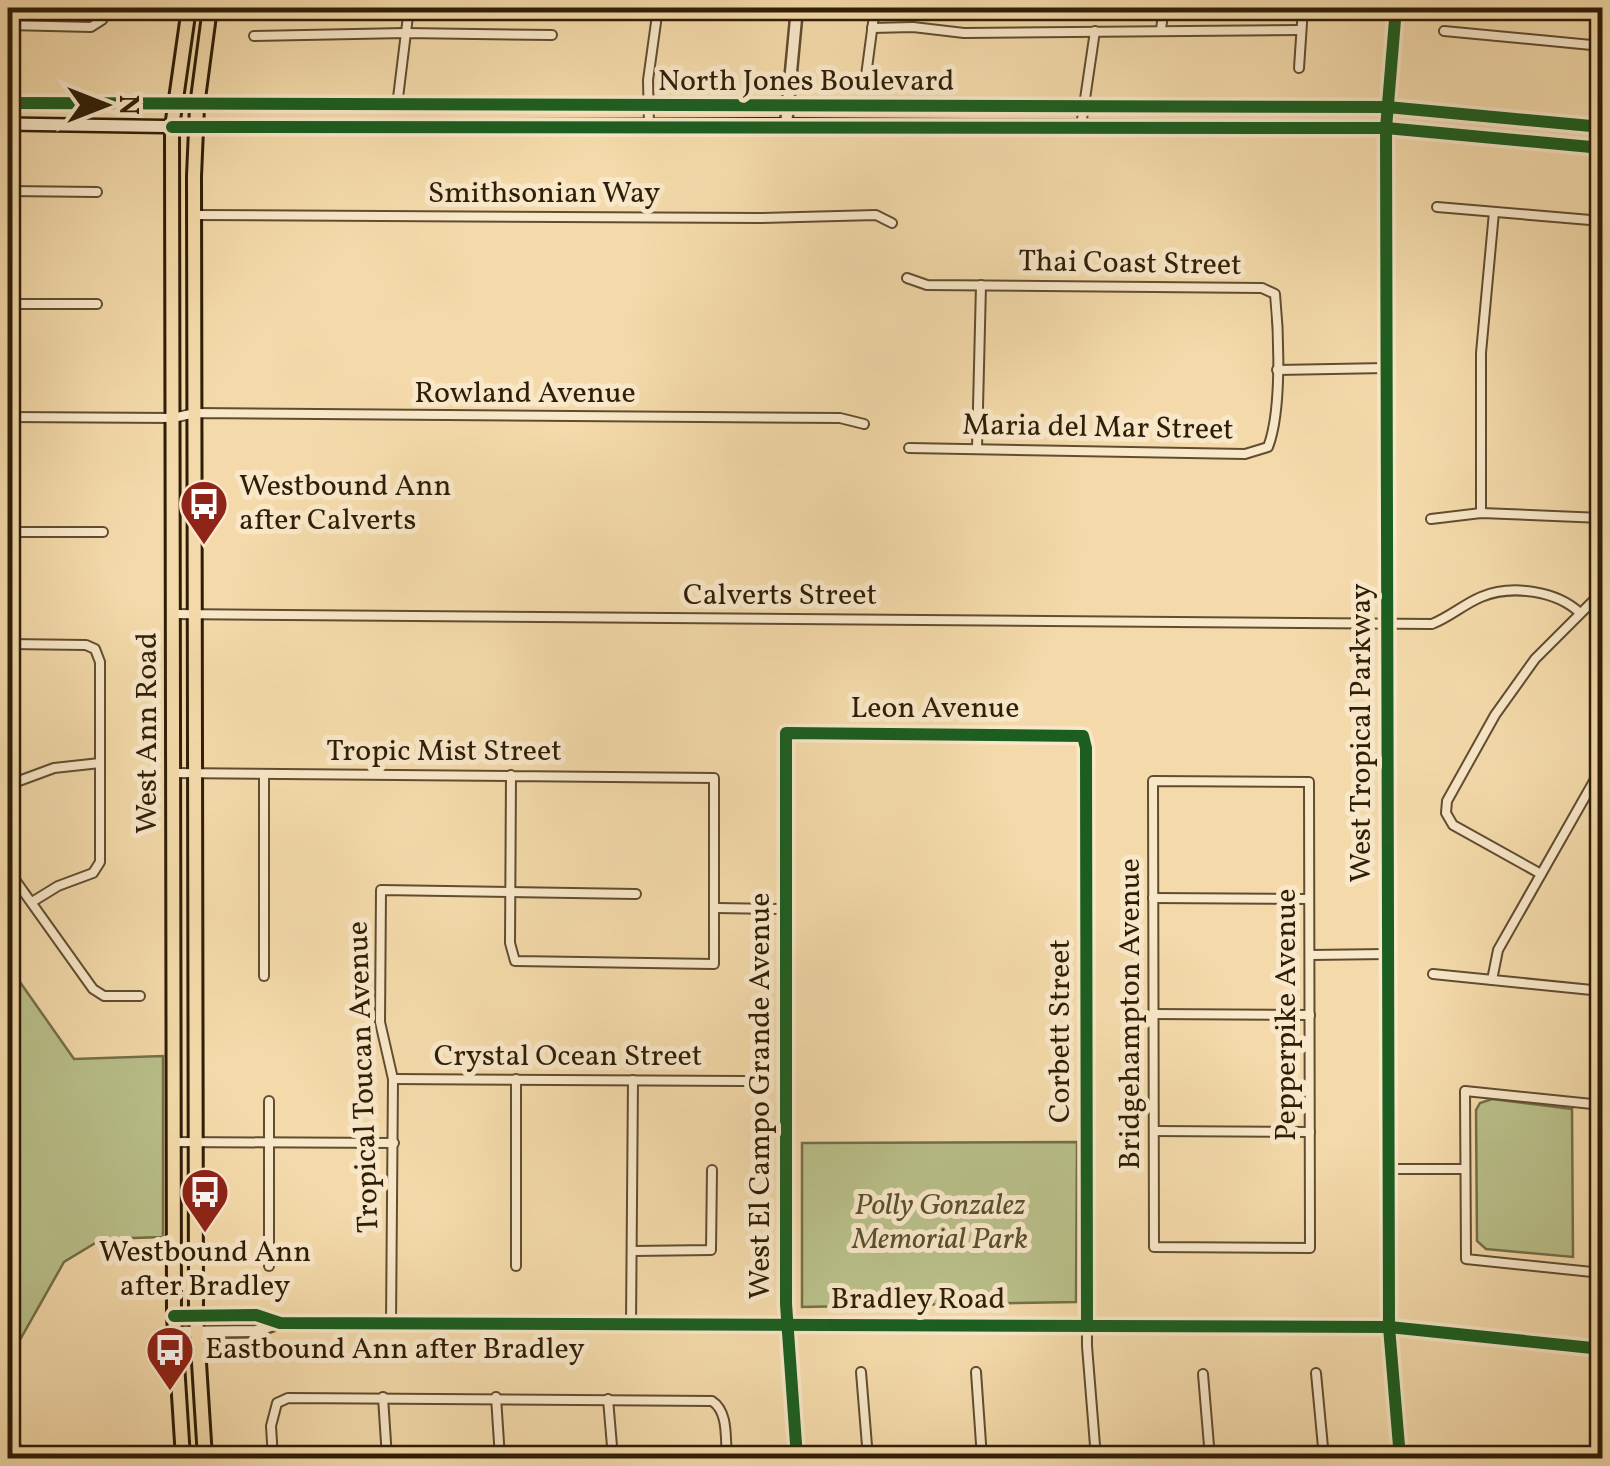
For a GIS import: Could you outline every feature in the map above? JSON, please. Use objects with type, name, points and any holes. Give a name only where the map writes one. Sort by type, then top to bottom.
[{"type":"main road","name":"West Ann Road","points":[[189,8],[172,127],[196,615],[196,1332],[205,1458]]},
{"type":"main road","name":"West Ann Road","points":[[183,1458],[174,1332],[173,614],[195,127],[210,8]]},
{"type":"main road","name":"West Tropical Parkway","points":[[1396,8],[1386,128],[1386,623],[1389,1327],[1400,1458]]},
{"type":"main road","name":"North Jones Boulevard","points":[[8,102],[197,106],[1387,107],[1602,128]]},
{"type":"main road","name":"North Jones Boulevard","points":[[8,124],[1386,128],[1602,148]]},
{"type":"street","points":[[8,26],[91,26],[102,20],[110,8]]},
{"type":"street","points":[[397,106],[409,8]]},
{"type":"street","points":[[648,126],[658,8]]},
{"type":"street","points":[[786,125],[797,8]]},
{"type":"street","points":[[866,84],[875,8]]},
{"type":"street","points":[[1161,29],[1164,8]]},
{"type":"street","points":[[1299,68],[1303,8]]},
{"type":"street","points":[[872,28],[914,27],[964,33],[1300,30]]},
{"type":"street","points":[[1082,126],[1095,31]]},
{"type":"street","points":[[1444,31],[1602,46]]},
{"type":"street","points":[[254,36],[552,36]]},
{"type":"street","points":[[8,191],[98,192]]},
{"type":"street","points":[[1437,208],[1602,222]]},
{"type":"street","points":[[1482,513],[1481,352],[1494,212]]},
{"type":"street","name":"Smithsonian Way","points":[[194,214],[760,218],[876,215],[892,224]]},
{"type":"street","name":"Thai Coast Street","points":[[908,278],[928,285],[1262,288],[1275,294],[1277,370]]},
{"type":"street","points":[[978,448],[980,285]]},
{"type":"street","points":[[8,304],[97,304]]},
{"type":"street","points":[[1277,370],[1386,368]]},
{"type":"street","name":"Maria del Mar Street","points":[[908,448],[1245,454],[1268,448],[1273,435],[1277,370]]},
{"type":"street","name":"Rowland Avenue","points":[[8,417],[840,418],[864,424]]},
{"type":"street","points":[[1431,519],[1482,513],[1602,518]]},
{"type":"street","points":[[8,532],[102,532]]},
{"type":"street","name":"Calverts Street","points":[[173,614],[1432,624],[1483,596],[1504,592],[1551,594],[1580,614]]},
{"type":"street","points":[[1541,874],[1454,825],[1446,813],[1446,802],[1495,715],[1535,659],[1602,592]]},
{"type":"street","points":[[8,644],[82,644],[95,649],[100,662],[98,866],[90,876],[58,886],[32,902]]},
{"type":"street","name":"Leon Avenue","points":[[786,733],[1083,736]]},
{"type":"street","name":"West El Campo Grande Avenue","points":[[786,733],[786,1324],[797,1458]]},
{"type":"street","name":"Corbett Street","points":[[1083,736],[1087,1326],[1096,1458]]},
{"type":"street","points":[[8,785],[54,768],[100,762]]},
{"type":"street","points":[[1492,980],[1498,950],[1602,767]]},
{"type":"street","name":"Tropic Mist Street","points":[[173,774],[714,778],[716,908]]},
{"type":"street","points":[[264,774],[264,976]]},
{"type":"street","points":[[511,775],[510,943],[515,962],[714,964],[716,908],[786,908]]},
{"type":"street","name":"Pepperpike Avenue","points":[[1153,782],[1309,782],[1310,1248]]},
{"type":"street","name":"Bridgehampton Avenue","points":[[1153,782],[1154,1248],[1310,1248]]},
{"type":"street","points":[[8,870],[93,990],[104,996],[140,996]]},
{"type":"street","name":"Tropical Toucan Avenue","points":[[390,1323],[394,1143],[392,1079],[380,1022],[381,890],[510,891]]},
{"type":"street","points":[[510,891],[636,894]]},
{"type":"street","points":[[1153,898],[1309,898]]},
{"type":"street","points":[[1310,954],[1387,954]]},
{"type":"street","points":[[1432,974],[1602,992]]},
{"type":"street","points":[[1154,1014],[1310,1015]]},
{"type":"street","name":"Crystal Ocean Street","points":[[392,1079],[744,1081]]},
{"type":"street","points":[[516,1079],[516,1266]]},
{"type":"street","points":[[631,1324],[633,1080]]},
{"type":"street","points":[[1602,1105],[1465,1091],[1466,1258],[1602,1273]]},
{"type":"street","points":[[269,1101],[269,1266]]},
{"type":"street","points":[[1154,1131],[1310,1132]]},
{"type":"street","points":[[173,1142],[394,1143]]},
{"type":"street","points":[[1388,1169],[1466,1169]]},
{"type":"street","points":[[633,1251],[711,1250],[712,1170]]},
{"type":"street","name":"Bradley Road","points":[[174,1316],[390,1323],[1389,1327],[1602,1349]]},
{"type":"street","name":"Bradley Road","points":[[174,1332],[256,1331],[280,1322]]},
{"type":"street","points":[[861,1372],[868,1458]]},
{"type":"street","points":[[976,1372],[982,1458]]},
{"type":"street","points":[[1316,1373],[1324,1458]]},
{"type":"street","points":[[1203,1374],[1210,1458]]},
{"type":"street","points":[[383,1397],[387,1458]]},
{"type":"street","points":[[274,1458],[271,1426],[276,1403],[288,1398],[383,1397],[703,1399],[719,1405],[724,1415],[727,1458]]},
{"type":"street","points":[[496,1398],[500,1458]]},
{"type":"street","points":[[608,1399],[613,1458]]},
{"type":"street","points":[[8,1438],[26,1458]]},
{"type":"green space","points":[[8,965],[74,1059],[163,1056],[163,1237],[102,1239],[64,1262],[8,1361],[8,1104],[19,1083],[8,1072]]},
{"type":"green space","points":[[1492,1099],[1572,1109],[1573,1257],[1486,1249],[1477,1241],[1476,1110],[1480,1103]]},
{"type":"green space","name":"Polly Gonzalez Memorial Park","points":[[1077,1142],[1076,1302],[802,1307],[802,1143]]},
{"type":"cycle path","points":[[1396,8],[1386,128],[1389,1327],[1400,1458]]},
{"type":"cycle path","points":[[8,103],[1387,107],[1602,127]]},
{"type":"cycle path","points":[[172,127],[1386,128],[1602,148]]},
{"type":"cycle path","points":[[797,1458],[786,1304],[786,733],[1083,736],[1087,1326]]},
{"type":"cycle path","points":[[174,1316],[256,1315],[280,1323],[1389,1327],[1602,1349]]},
{"type":"place","name":"Westbound Ann after Calverts","points":[[204,546]]},
{"type":"place","name":"Westbound Ann after Bradley","points":[[205,1234]]},
{"type":"place","name":"Eastbound Ann after Bradley","points":[[170,1392]]}]
